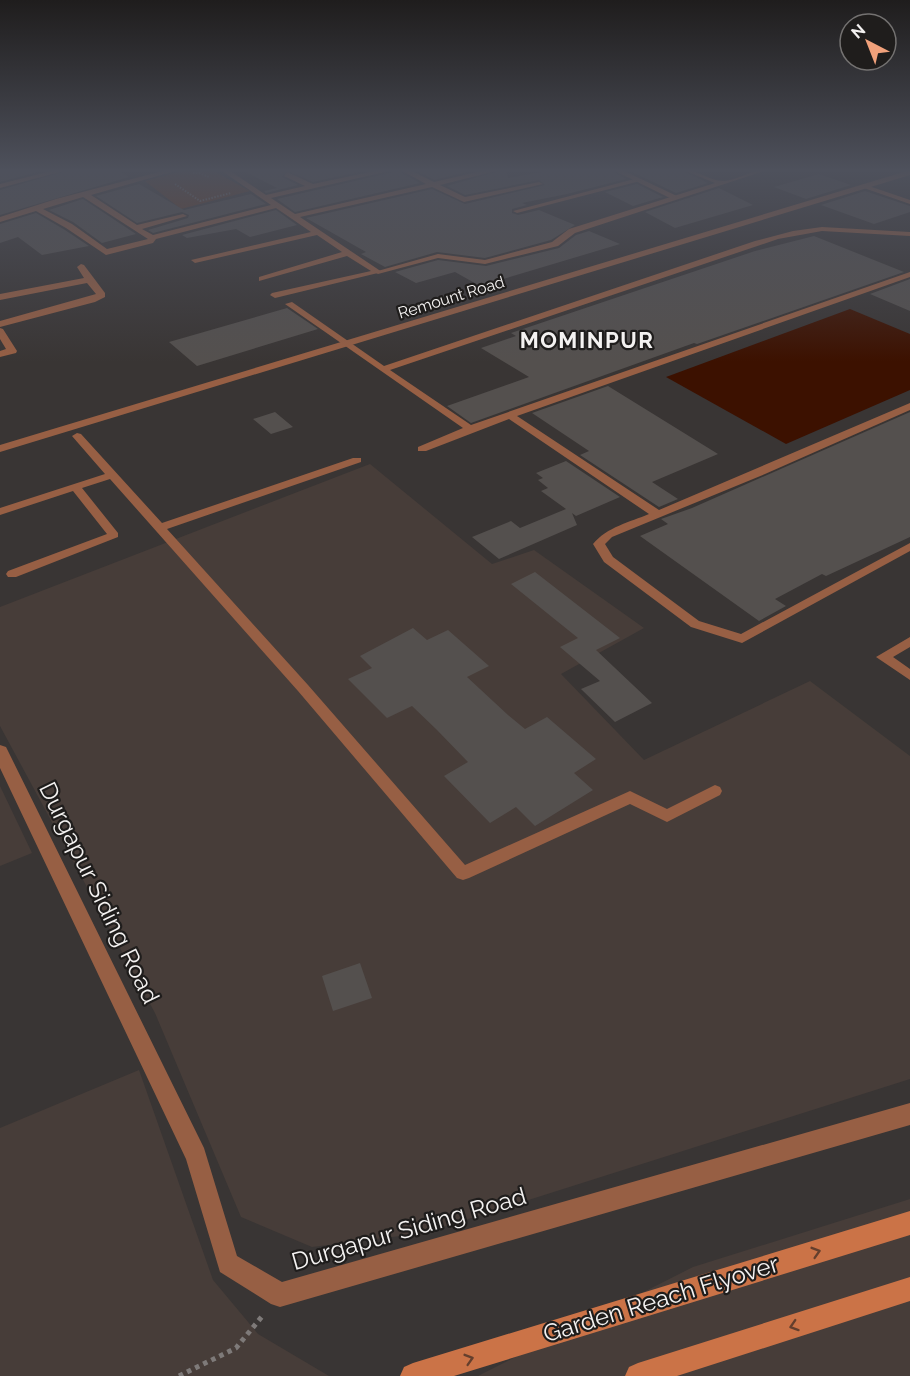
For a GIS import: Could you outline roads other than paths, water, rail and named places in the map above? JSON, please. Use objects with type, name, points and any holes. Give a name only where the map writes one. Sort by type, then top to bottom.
[{"type":"main road","name":"Garden Reach Flyover","points":[[413,1376],[910,1223]]},
{"type":"main road","points":[[638,1376],[910,1288]]},
{"type":"street","points":[[79,233],[106,252],[150,241],[153,237],[168,233]]},
{"type":"street","points":[[145,233],[153,237]]},
{"type":"street","points":[[195,260],[315,233]]},
{"type":"street","points":[[322,233],[378,272]]},
{"type":"street","name":"Remount Road","points":[[0,449],[710,233]]},
{"type":"street","points":[[262,279],[350,252]]},
{"type":"street","points":[[0,324],[92,300],[102,295],[81,267]]},
{"type":"street","points":[[275,295],[378,272]]},
{"type":"street","points":[[0,297],[89,280]]},
{"type":"street","points":[[0,331],[12,351],[0,354]]},
{"type":"street","name":"Durgapur Siding Road","points":[[0,751],[196,1156],[228,1264],[280,1294],[910,1114]]},
{"type":"lane","points":[[378,272],[438,256],[485,262],[555,244],[569,233]]},
{"type":"lane","points":[[383,369],[500,332],[611,292],[796,233]]},
{"type":"lane","points":[[422,449],[470,429],[910,274]]},
{"type":"lane","points":[[289,304],[470,429]]},
{"type":"lane","points":[[910,406],[761,472],[608,535],[600,544],[608,559],[695,624],[742,639],[910,546]]},
{"type":"lane","points":[[510,415],[657,514]]},
{"type":"lane","points":[[77,436],[303,688],[463,873],[630,797],[667,816],[715,790]]},
{"type":"lane","points":[[159,528],[357,460]]},
{"type":"lane","points":[[0,512],[112,475]]},
{"type":"lane","points":[[12,574],[114,535],[75,487]]},
{"type":"lane","points":[[910,641],[883,657],[910,675]]},
{"type":"district","name":"MOMINPUR","points":[[587,340]]}]
